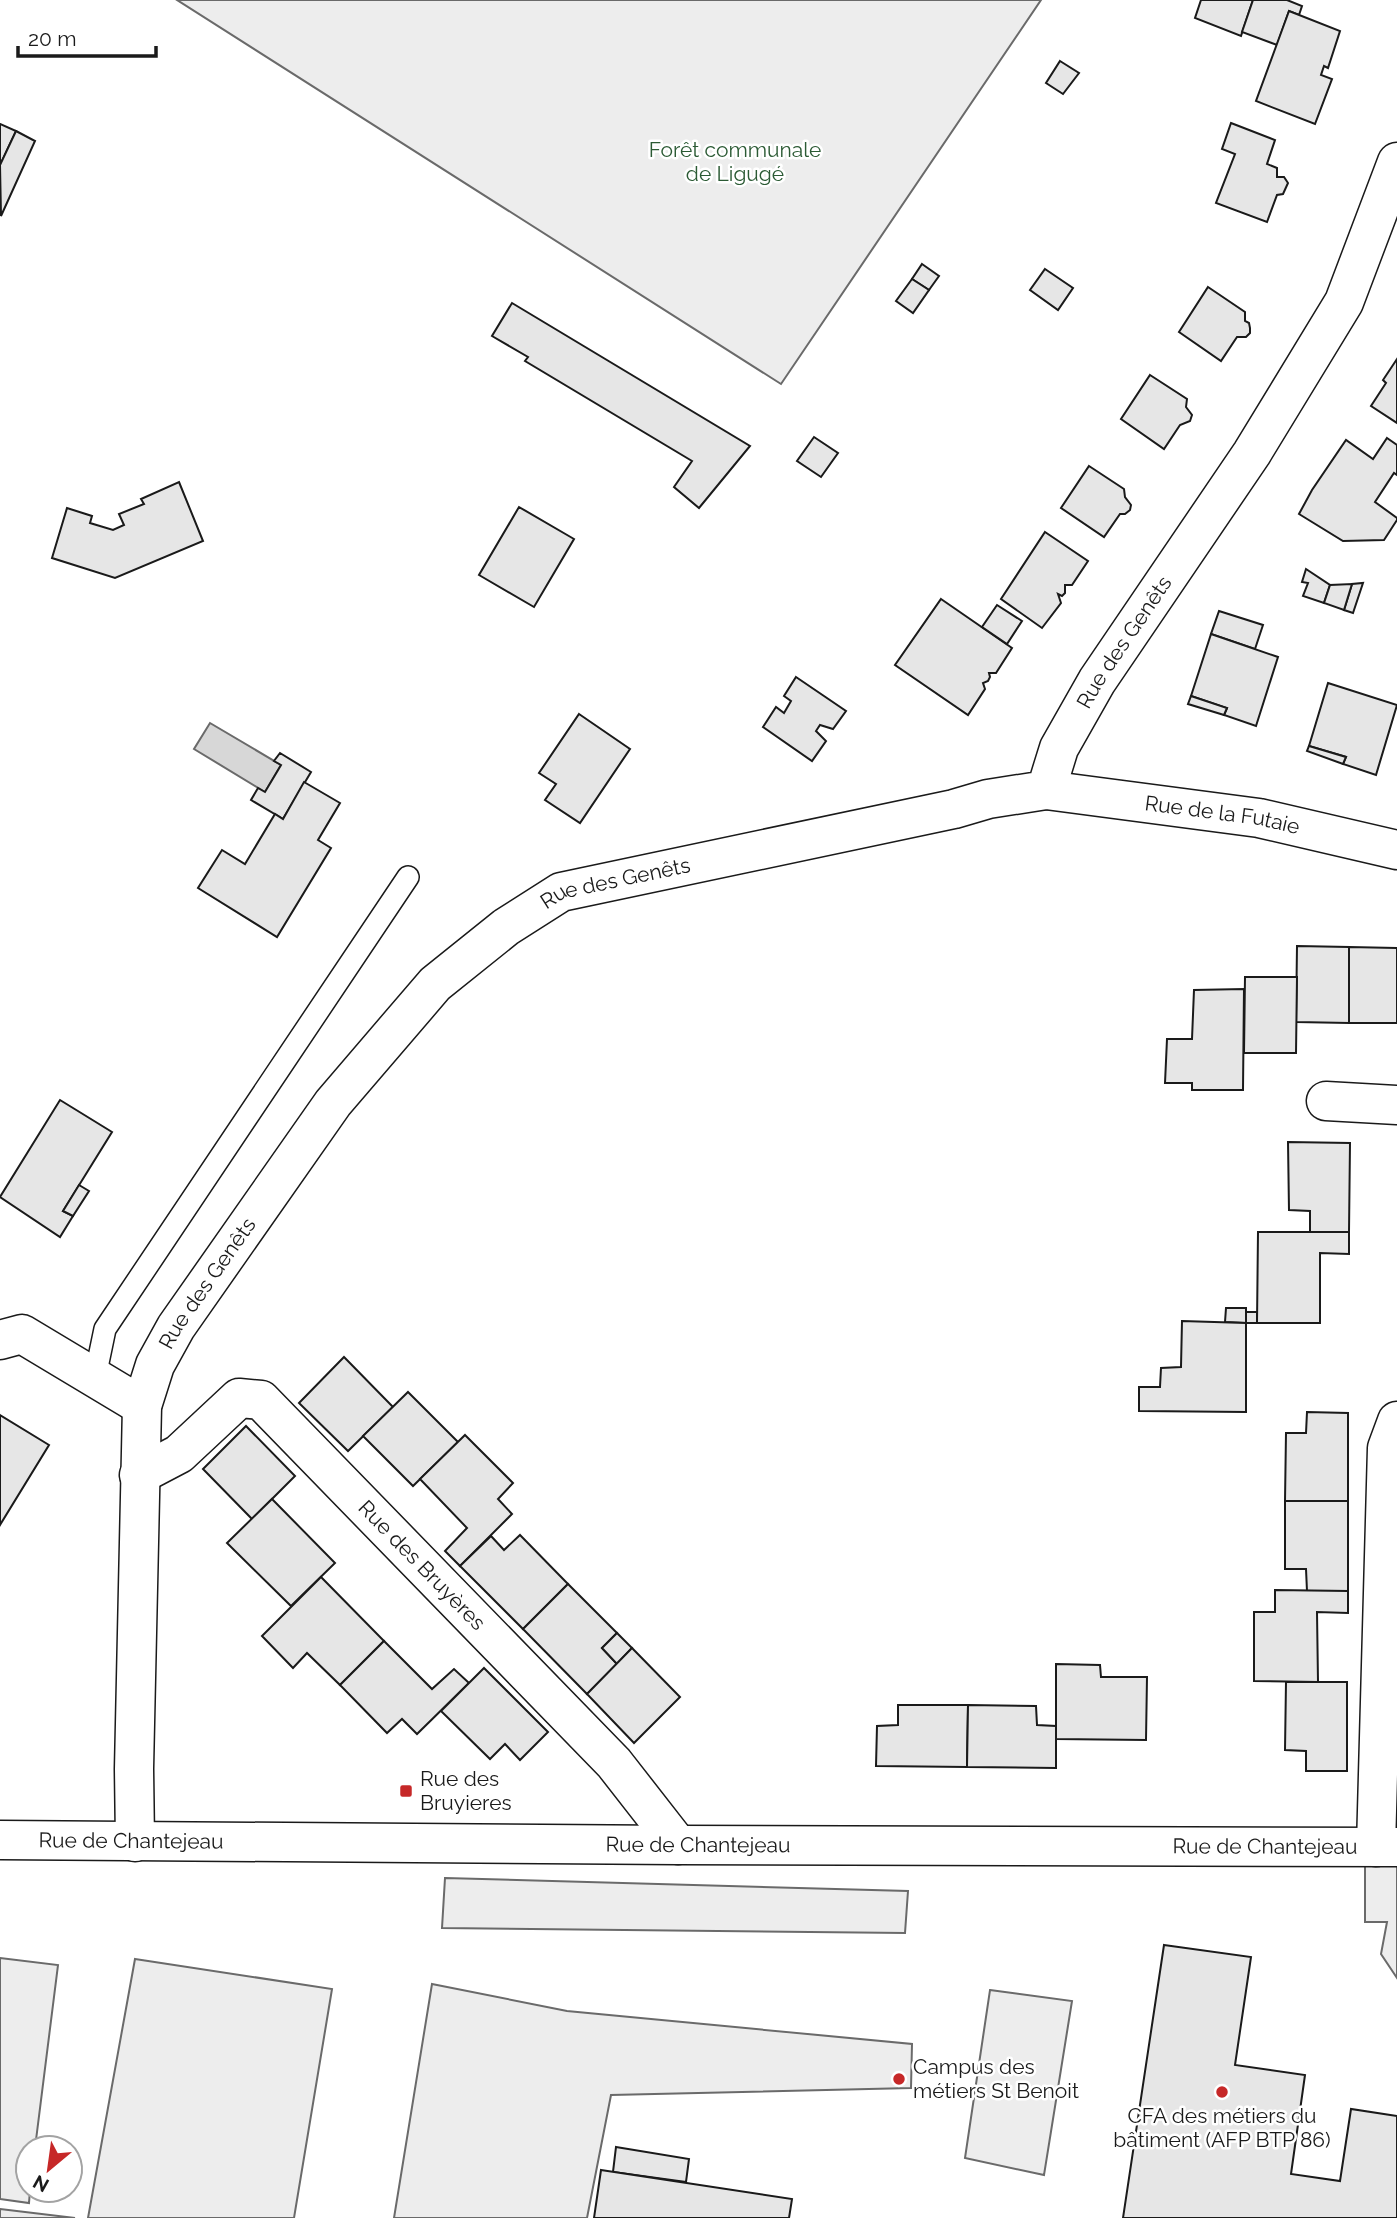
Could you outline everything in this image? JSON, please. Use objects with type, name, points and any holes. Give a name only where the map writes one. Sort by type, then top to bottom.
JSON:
[{"type":"street","name":"Rue des Genêts","points":[[135,1842],[134,1769],[142,1406],[155,1365],[176,1327],[333,1103],[435,984],[506,928],[561,892],[954,809],[988,799],[1046,790],[1059,748],[1097,681],[1252,453],[1344,302],[1397,162]]},
{"type":"street","name":"Rue de la Futaie","points":[[1046,790],[1259,818],[1397,850]]},
{"type":"street","points":[[1326,1101],[1397,1105]]},
{"type":"street","points":[[0,1340],[22,1334],[142,1406]]},
{"type":"street","name":"Rue des Bruyères","points":[[139,1475],[179,1454],[239,1398],[261,1400],[614,1763],[678,1846]]},
{"type":"street","points":[[1387,1847],[1387,1448],[1397,1421]]},
{"type":"street","name":"Rue de Chantejeau","points":[[0,1840],[678,1846],[1387,1847]]},
{"type":"lane","points":[[95,1377],[105,1329],[408,877]]},
{"type":"shaded area","name":"Forêt communale de Ligugé","points":[[177,0],[1041,0],[781,384]]},
{"type":"shaded area","points":[[210,723],[281,765],[265,792],[194,749]]},
{"type":"shaded area","points":[[1365,1861],[1397,1861],[1397,1978],[1381,1954],[1387,1922],[1365,1922]]},
{"type":"shaded area","points":[[445,1878],[908,1891],[905,1933],[442,1928]]},
{"type":"shaded area","points":[[0,1958],[58,1965],[37,2134],[14,2134],[14,2201],[0,2199]]},
{"type":"shaded area","points":[[135,1959],[332,1989],[294,2218],[88,2218]]},
{"type":"shaded area","points":[[432,1984],[567,2011],[912,2044],[911,2088],[611,2095],[587,2218],[394,2218]]},
{"type":"shaded area","points":[[990,1990],[1072,2001],[1044,2175],[965,2158]]},
{"type":"shaded area","points":[[0,2209],[75,2218],[0,2218]]},
{"type":"building","points":[[1201,0],[1253,0],[1241,36],[1195,18]]},
{"type":"building","points":[[1253,0],[1287,0],[1302,6],[1299,15],[1289,11],[1277,45],[1242,32]]},
{"type":"building","points":[[1289,11],[1340,31],[1328,68],[1324,66],[1321,75],[1332,79],[1315,124],[1256,101]]},
{"type":"building","points":[[1060,61],[1079,73],[1063,94],[1046,83]]},
{"type":"building","points":[[1231,123],[1275,140],[1267,164],[1277,168],[1277,177],[1284,177],[1288,183],[1283,194],[1277,195],[1267,222],[1216,203],[1235,154],[1222,149]]},
{"type":"building","points":[[0,124],[16,131],[0,165]]},
{"type":"building","points":[[16,131],[35,141],[1,216],[0,165]]},
{"type":"building","points":[[922,264],[939,276],[929,290],[912,279]]},
{"type":"building","points":[[1045,269],[1073,288],[1058,310],[1030,290]]},
{"type":"building","points":[[912,279],[929,290],[913,313],[896,301]]},
{"type":"building","points":[[1208,287],[1245,312],[1245,321],[1250,328],[1246,337],[1237,337],[1221,361],[1179,332]]},
{"type":"building","points":[[512,303],[750,446],[699,508],[674,487],[692,461],[525,361],[528,357],[492,336]]},
{"type":"building","points":[[1397,359],[1397,423],[1371,406]]},
{"type":"building","points":[[1150,375],[1187,399],[1186,407],[1192,415],[1190,421],[1180,425],[1164,449],[1121,419]]},
{"type":"building","points":[[814,437],[838,453],[821,477],[797,461]]},
{"type":"building","points":[[1387,438],[1397,445],[1397,475],[1394,473],[1375,502],[1397,520],[1384,540],[1343,541],[1299,514],[1346,440],[1373,459]]},
{"type":"building","points":[[1089,466],[1124,489],[1125,497],[1131,505],[1130,510],[1120,514],[1104,537],[1061,508]]},
{"type":"building","points":[[179,482],[203,541],[115,578],[52,558],[67,508],[92,516],[90,523],[113,530],[124,525],[119,514],[144,504],[141,499]]},
{"type":"building","points":[[519,507],[574,539],[534,607],[479,575]]},
{"type":"building","points":[[1045,532],[1088,561],[1072,585],[1065,585],[1065,593],[1062,596],[1058,594],[1061,603],[1042,628],[1001,599]]},
{"type":"building","points":[[1306,569],[1330,585],[1324,603],[1303,596],[1308,583],[1302,582]]},
{"type":"building","points":[[1363,583],[1353,613],[1344,610],[1352,584]]},
{"type":"building","points":[[1352,584],[1344,610],[1324,603],[1330,585]]},
{"type":"building","points":[[941,599],[1012,648],[996,673],[989,673],[988,681],[983,683],[985,689],[968,715],[895,665]]},
{"type":"building","points":[[997,605],[1022,621],[1007,644],[982,627]]},
{"type":"building","points":[[1219,611],[1263,625],[1255,649],[1211,634]]},
{"type":"building","points":[[1211,634],[1278,657],[1256,726],[1224,715],[1227,708],[1191,696]]},
{"type":"building","points":[[796,677],[846,711],[833,729],[820,725],[816,731],[826,741],[812,761],[763,727],[776,707],[784,713],[791,701],[784,696]]},
{"type":"building","points":[[1328,683],[1397,705],[1376,775],[1343,764],[1346,757],[1309,746]]},
{"type":"building","points":[[1191,696],[1227,708],[1224,715],[1188,704]]},
{"type":"building","points":[[579,714],[630,749],[580,823],[545,800],[556,784],[539,773]]},
{"type":"building","points":[[1309,746],[1346,757],[1343,764],[1307,751]]},
{"type":"building","points":[[280,753],[311,772],[283,819],[251,800],[258,788],[265,792],[281,765],[274,761]]},
{"type":"building","points":[[304,782],[340,803],[318,840],[331,848],[277,937],[198,888],[222,850],[245,864],[275,814],[283,819]]},
{"type":"building","points":[[1297,946],[1349,947],[1349,1023],[1296,1022]]},
{"type":"building","points":[[1349,947],[1397,948],[1397,1023],[1349,1023]]},
{"type":"building","points":[[1245,977],[1297,977],[1296,1053],[1244,1053]]},
{"type":"building","points":[[1244,989],[1243,1090],[1192,1090],[1192,1083],[1165,1083],[1167,1039],[1192,1039],[1194,990]]},
{"type":"building","points":[[60,1100],[112,1132],[63,1211],[73,1216],[60,1237],[0,1197]]},
{"type":"building","points":[[1288,1142],[1350,1143],[1349,1232],[1310,1232],[1310,1211],[1289,1210]]},
{"type":"building","points":[[79,1185],[89,1191],[73,1216],[63,1211]]},
{"type":"building","points":[[1258,1232],[1349,1232],[1349,1254],[1320,1253],[1320,1323],[1257,1323]]},
{"type":"building","points":[[1226,1308],[1246,1308],[1246,1323],[1225,1322]]},
{"type":"building","points":[[1246,1312],[1257,1312],[1257,1323],[1246,1323]]},
{"type":"building","points":[[1182,1321],[1246,1323],[1246,1412],[1139,1411],[1139,1387],[1160,1387],[1161,1368],[1181,1367]]},
{"type":"building","points":[[344,1357],[393,1407],[348,1451],[299,1403]]},
{"type":"building","points":[[408,1392],[458,1442],[413,1486],[363,1436]]},
{"type":"building","points":[[1307,1412],[1348,1413],[1348,1501],[1285,1501],[1286,1433],[1306,1433]]},
{"type":"building","points":[[0,1415],[49,1445],[0,1525]]},
{"type":"building","points":[[246,1426],[295,1476],[252,1519],[203,1469]]},
{"type":"building","points":[[465,1435],[513,1483],[498,1499],[512,1514],[460,1566],[445,1551],[467,1528],[420,1479]]},
{"type":"building","points":[[272,1499],[335,1563],[291,1606],[227,1543]]},
{"type":"building","points":[[1285,1501],[1348,1501],[1348,1591],[1307,1591],[1306,1569],[1285,1569]]},
{"type":"building","points":[[520,1535],[568,1584],[523,1629],[460,1566],[491,1536],[504,1550]]},
{"type":"building","points":[[321,1577],[384,1641],[340,1685],[307,1653],[293,1668],[262,1636]]},
{"type":"building","points":[[568,1584],[617,1633],[602,1648],[617,1664],[587,1694],[523,1629]]},
{"type":"building","points":[[1275,1590],[1348,1591],[1348,1613],[1317,1612],[1318,1682],[1254,1681],[1254,1612],[1275,1612]]},
{"type":"building","points":[[617,1633],[632,1648],[617,1664],[602,1648]]},
{"type":"building","points":[[384,1641],[432,1689],[454,1669],[469,1683],[417,1734],[402,1719],[387,1733],[340,1685]]},
{"type":"building","points":[[632,1648],[680,1697],[634,1743],[587,1694]]},
{"type":"building","points":[[1056,1664],[1100,1665],[1101,1677],[1147,1677],[1146,1740],[1056,1739]]},
{"type":"building","points":[[484,1668],[548,1732],[520,1760],[505,1744],[490,1759],[441,1711]]},
{"type":"building","points":[[1286,1682],[1347,1682],[1347,1771],[1306,1771],[1306,1751],[1285,1750]]},
{"type":"building","points":[[898,1705],[968,1705],[967,1767],[876,1766],[877,1726],[898,1725]]},
{"type":"building","points":[[968,1705],[1036,1706],[1037,1725],[1056,1726],[1056,1768],[967,1767]]},
{"type":"building","name":"CFA des métiers du bâtiment (AFP BTP 86)","points":[[1164,1945],[1251,1957],[1235,2065],[1305,2075],[1291,2174],[1340,2181],[1351,2109],[1397,2116],[1397,2218],[1123,2218]]},
{"type":"building","points":[[616,2147],[689,2159],[686,2182],[613,2172]]},
{"type":"building","points":[[601,2170],[792,2199],[789,2218],[594,2218]]},
{"type":"place","name":"Rue des Bruyieres","points":[[406,1791]]},
{"type":"place","name":"Campus des métiers St Benoit","points":[[899,2079]]},
{"type":"place","name":"CFA des métiers du bâtiment (AFP BTP 86)","points":[[1222,2092]]}]
